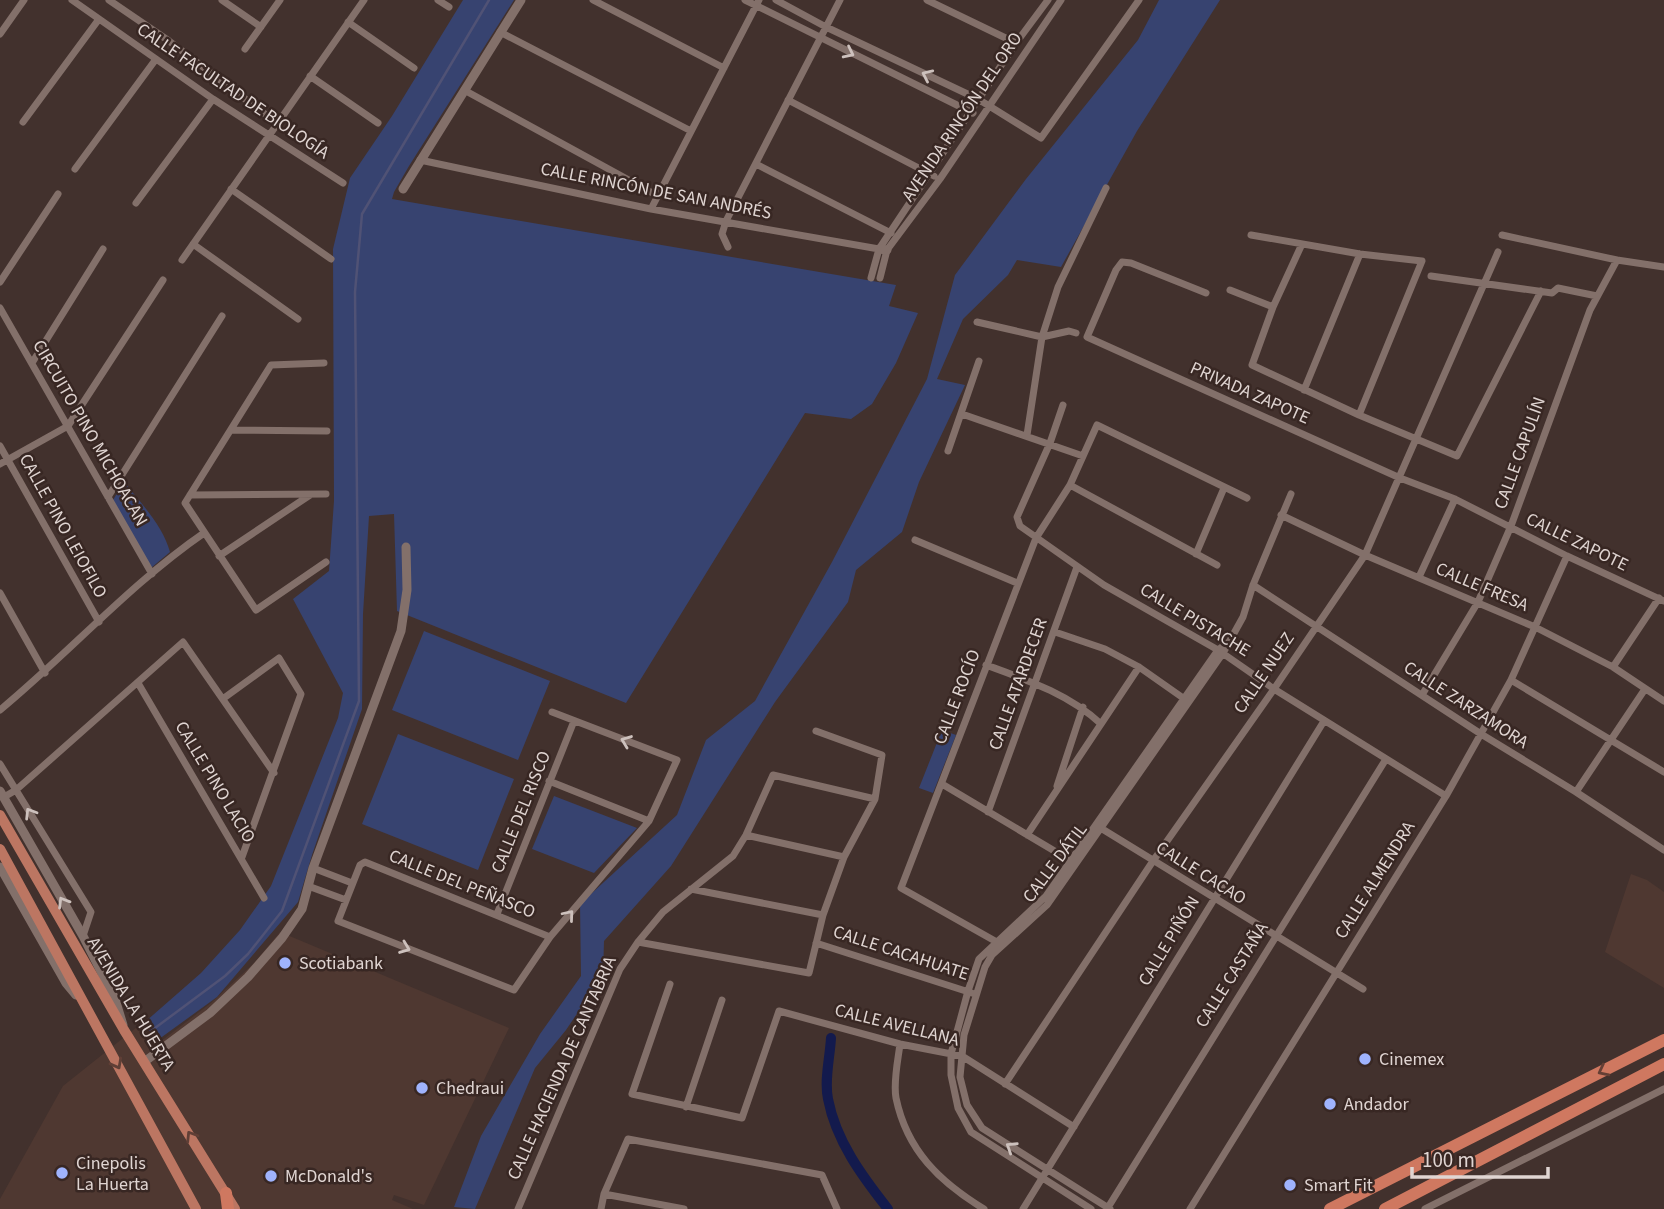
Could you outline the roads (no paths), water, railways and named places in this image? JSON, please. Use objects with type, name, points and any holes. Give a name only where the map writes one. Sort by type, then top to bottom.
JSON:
[{"type":"highway","points":[[1330,1209],[1664,1040]]},
{"type":"highway","points":[[1385,1209],[1664,1065]]},
{"type":"highway","points":[[226,1193],[228,1209]]},
{"type":"main road","name":"AVENIDA LA HUERTA","points":[[0,815],[124,1030],[235,1209]]},
{"type":"main road","points":[[0,849],[196,1209]]},
{"type":"street","points":[[0,34],[24,0]]},
{"type":"street","name":"CALLE FACULTAD DE BIOLOGÍA","points":[[72,0],[212,99],[343,183]]},
{"type":"street","name":"CALLE FACULTAD DE BIOLOGÍA","points":[[109,0],[169,41],[278,124]]},
{"type":"street","points":[[222,0],[261,27]]},
{"type":"street","points":[[245,49],[280,0]]},
{"type":"street","points":[[182,260],[364,0]]},
{"type":"street","points":[[438,0],[449,7]]},
{"type":"street","points":[[403,189],[521,0]]},
{"type":"street","points":[[593,0],[724,68]]},
{"type":"street","points":[[745,0],[757,3],[820,39],[981,117]]},
{"type":"street","points":[[776,0],[826,27],[978,99],[1041,138],[1139,0]]},
{"type":"street","points":[[728,247],[722,234],[726,221],[840,0]]},
{"type":"street","points":[[927,0],[1016,43]]},
{"type":"street","name":"AVENIDA RINCÓN DEL ORO","points":[[883,249],[978,99],[1048,0]]},
{"type":"street","name":"AVENIDA RINCÓN DEL ORO","points":[[883,249],[940,179],[1061,0]]},
{"type":"street","points":[[652,209],[757,3]]},
{"type":"street","points":[[23,122],[99,19]]},
{"type":"street","points":[[348,22],[414,68]]},
{"type":"street","points":[[500,32],[691,131]]},
{"type":"street","points":[[75,169],[156,59]]},
{"type":"street","points":[[310,76],[378,123]]},
{"type":"street","points":[[464,90],[658,196]]},
{"type":"street","points":[[136,203],[212,99]]},
{"type":"street","points":[[788,100],[940,179]]},
{"type":"street","name":"CALLE RINCÓN DE SAN ANDRÉS","points":[[420,160],[652,209],[883,249]]},
{"type":"street","points":[[756,164],[891,233]]},
{"type":"street","points":[[1027,435],[1042,337],[1058,286],[1106,188]]},
{"type":"street","points":[[231,189],[331,259]]},
{"type":"street","points":[[0,282],[58,194]]},
{"type":"street","points":[[1251,234],[1360,254],[1422,261],[1359,415]]},
{"type":"street","points":[[1502,235],[1617,260],[1664,267]]},
{"type":"street","points":[[193,244],[298,318]]},
{"type":"street","points":[[1302,244],[1273,307],[1252,365],[1359,415],[1457,456],[1541,291]]},
{"type":"street","points":[[32,363],[103,249]]},
{"type":"street","points":[[871,278],[883,249]]},
{"type":"street","points":[[880,278],[883,249]]},
{"type":"street","name":"CALLE NUEZ","points":[[1005,1084],[1153,861],[1365,555],[1498,251]]},
{"type":"street","points":[[1304,390],[1360,254]]},
{"type":"street","name":"CALLE CAPULÍN","points":[[1422,695],[1478,602],[1510,526],[1590,310],[1617,260]]},
{"type":"street","name":"PRIVADA ZAPOTE","points":[[1206,293],[1131,262],[1122,262],[1087,337],[1400,478]]},
{"type":"street","points":[[1431,276],[1552,293],[1558,288],[1597,296]]},
{"type":"street","points":[[4,462],[68,426],[163,281]]},
{"type":"street","points":[[1230,290],[1273,307]]},
{"type":"street","name":"CIRCUITO PINO MICHOACAN","points":[[0,309],[152,574]]},
{"type":"street","points":[[108,497],[222,316]]},
{"type":"street","points":[[977,322],[1042,337],[1069,331],[1076,333]]},
{"type":"street","points":[[948,451],[979,361]]},
{"type":"street","points":[[324,363],[271,365],[185,503],[256,610],[326,562]]},
{"type":"street","points":[[1036,538],[1020,526],[1017,517],[1050,443],[1063,405]]},
{"type":"street","points":[[962,414],[1083,456]]},
{"type":"street","name":"CALLE ROCÍO","points":[[995,941],[901,888],[1036,538],[1070,485],[1097,425],[1224,488]]},
{"type":"street","points":[[232,430],[327,431]]},
{"type":"street","name":"CALLE PINO LEIOFILO","points":[[0,446],[4,462],[99,622]]},
{"type":"street","name":"CALLE ZAPOTE","points":[[1400,478],[1455,499],[1567,556],[1661,599]]},
{"type":"street","points":[[1070,485],[1217,565]]},
{"type":"street","points":[[1196,554],[1224,488],[1247,498]]},
{"type":"street","points":[[190,495],[326,494]]},
{"type":"street","name":"CALLE DÁTIL","points":[[1091,1209],[971,1132],[958,1108],[951,1075],[951,1055],[968,991],[979,959],[995,941],[1046,896],[1073,862],[1228,643],[1243,617],[1252,585],[1291,494]]},
{"type":"street","points":[[219,556],[310,495]]},
{"type":"street","points":[[1419,578],[1455,499]]},
{"type":"street","name":"CALLE FRESA","points":[[1281,515],[1365,555],[1535,627],[1613,667],[1664,701]]},
{"type":"street","points":[[0,710],[45,673],[177,551],[204,533]]},
{"type":"street","name":"CALLE PISTACHE","points":[[1036,538],[1104,585],[1221,652],[1274,689],[1446,796]]},
{"type":"street","points":[[915,540],[1017,583]]},
{"type":"street","points":[[144,1062],[210,1013],[248,977],[282,938],[302,909],[313,868],[400,634],[407,590],[406,547]]},
{"type":"street","name":"CALLE ALMENDRA","points":[[1190,1209],[1446,796],[1511,680],[1567,556]]},
{"type":"street","name":"CALLE ATARDECER","points":[[988,812],[1077,567]]},
{"type":"street","name":"CALLE ZARZAMORA","points":[[1252,585],[1664,850]]},
{"type":"street","points":[[0,593],[45,673]]},
{"type":"street","points":[[1613,667],[1661,599]]},
{"type":"street","points":[[1055,632],[1105,649],[1139,667],[1187,701]]},
{"type":"street","points":[[124,1030],[115,999],[83,936],[2,794],[16,790],[183,642],[274,773]]},
{"type":"street","points":[[224,698],[279,658],[301,694],[242,857]]},
{"type":"street","points":[[986,664],[1035,683],[1083,707],[1101,724]]},
{"type":"street","points":[[1027,835],[1139,667]]},
{"type":"street","points":[[1511,680],[1664,772]]},
{"type":"street","name":"CALLE PINO LACIO","points":[[138,683],[264,898]]},
{"type":"street","points":[[1576,792],[1645,688]]},
{"type":"street","points":[[1054,796],[1083,707]]},
{"type":"street","points":[[313,868],[352,883],[339,918],[341,924],[514,990],[550,937],[649,821],[677,761],[552,712]]},
{"type":"street","name":"CALLE DEL RISCO","points":[[497,914],[574,721]]},
{"type":"street","name":"CALLE PIÑÓN","points":[[1023,1209],[1324,721]]},
{"type":"street","points":[[638,942],[809,973],[823,915],[844,857],[875,799],[881,755],[816,731]]},
{"type":"street","name":"CALLE CASTAÑA","points":[[1108,1208],[1386,759]]},
{"type":"street","points":[[0,764],[91,912],[83,936]]},
{"type":"street","name":"CALLE HACIENDA DE CANTABRIA","points":[[518,1209],[620,969],[663,912],[733,856],[746,835],[773,775],[875,799]]},
{"type":"street","points":[[549,781],[649,821]]},
{"type":"street","points":[[942,784],[1073,862]]},
{"type":"street","name":"CALLE CACAO","points":[[1098,827],[1363,989]]},
{"type":"street","points":[[746,835],[844,857]]},
{"type":"street","name":"CALLE DEL PEÑASCO","points":[[352,883],[362,862],[550,937]]},
{"type":"street","name":"CALLE DÁTIL","points":[[1073,862],[1047,905],[992,955],[985,967],[964,1035],[960,1077],[967,1105],[982,1128],[1108,1208]]},
{"type":"street","points":[[0,867],[66,984],[85,1004]]},
{"type":"street","points":[[308,886],[346,900]]},
{"type":"street","points":[[691,889],[823,915]]},
{"type":"street","name":"CALLE CACAHUATE","points":[[816,943],[976,994]]},
{"type":"street","points":[[670,984],[632,1094],[686,1107],[722,1000]]},
{"type":"street","name":"CALLE AVELLANA","points":[[686,1107],[742,1118],[779,1011],[900,1044],[962,1056],[1074,1127]]},
{"type":"street","points":[[900,1044],[896,1096],[908,1132],[923,1160],[942,1180],[984,1209]]},
{"type":"street","points":[[1425,1209],[1664,1089]]},
{"type":"street","points":[[1583,1107],[1592,1124]]},
{"type":"street","points":[[601,1209],[604,1194],[628,1139],[822,1175],[837,1209]]},
{"type":"street","points":[[604,1194],[684,1209]]},
{"type":"waterway","points":[[151,1031],[225,976],[248,954],[282,911],[359,701],[355,292],[362,214],[489,0]]},
{"type":"waterway","points":[[831,1038],[827,1084],[832,1114],[851,1157],[888,1209]]},
{"type":"place","name":"Scotiabank","points":[[285,963]]},
{"type":"place","name":"Cinemex","points":[[1365,1059]]},
{"type":"place","name":"Chedraui","points":[[422,1088]]},
{"type":"place","name":"Andador","points":[[1330,1104]]},
{"type":"place","name":"Cinepolis La Huerta","points":[[62,1173]]},
{"type":"place","name":"McDonald's","points":[[271,1176]]},
{"type":"place","name":"Smart Fit","points":[[1290,1185]]}]
